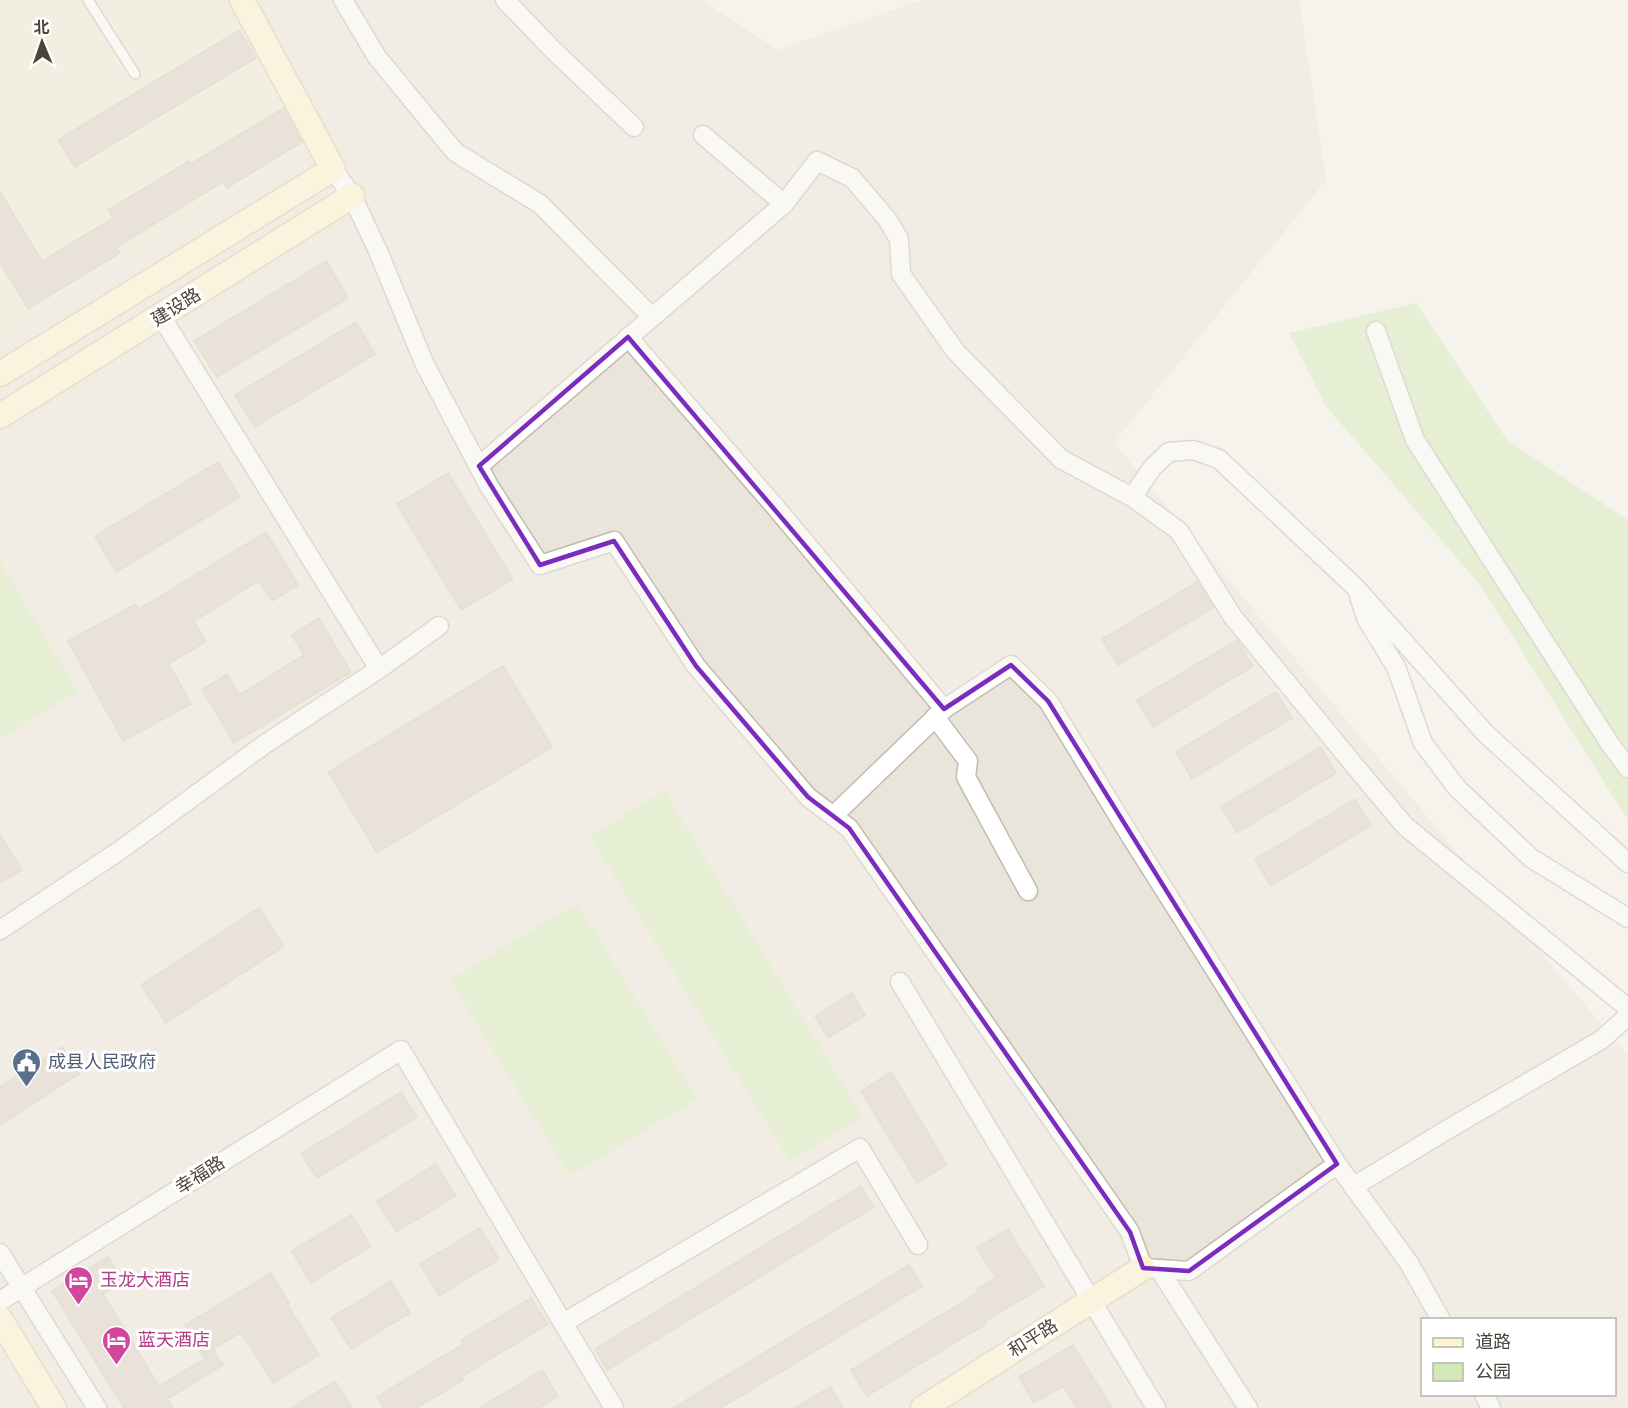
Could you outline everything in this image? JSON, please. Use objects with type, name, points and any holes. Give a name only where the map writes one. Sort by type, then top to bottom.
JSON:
[{"type":"street","points":[[242,0],[333,170],[352,196],[378,251],[425,365],[478,466],[540,565],[614,541],[696,666],[808,797],[849,828],[1130,1232],[1151,1269],[1248,1408]]},
{"type":"street","points":[[343,0],[377,57],[455,152],[540,204],[652,317]]},
{"type":"street","points":[[505,0],[553,50],[634,127]]},
{"type":"street","points":[[703,135],[784,204]]},
{"type":"street","points":[[478,466],[784,204],[817,161],[852,178],[886,219],[899,239],[901,274],[956,352],[1060,459],[1132,497],[1179,531],[1233,617],[1405,826],[1628,1008]]},
{"type":"street","name":"建设路","points":[[0,374],[333,170]]},
{"type":"street","name":"建设路","points":[[0,416],[352,196]]},
{"type":"street","points":[[161,316],[379,669]]},
{"type":"street","points":[[1376,331],[1415,440],[1610,744],[1628,768]]},
{"type":"street","points":[[628,338],[778,510],[940,713],[968,760],[966,777],[1028,891]]},
{"type":"street","points":[[1132,497],[1153,467],[1168,452],[1193,450],[1219,459],[1355,587],[1486,734],[1628,863]]},
{"type":"street","points":[[1355,587],[1366,618],[1396,667],[1423,743],[1457,788],[1531,858],[1628,918]]},
{"type":"street","points":[[0,930],[119,850],[266,744],[439,626]]},
{"type":"street","points":[[833,816],[940,713],[1011,665],[1048,701],[1337,1164],[1409,1263],[1440,1318]]},
{"type":"street","points":[[900,982],[1156,1408]]},
{"type":"street","points":[[1353,1187],[1600,1040],[1628,1016]]},
{"type":"street","name":"幸福路","points":[[0,1301],[401,1050],[563,1323]]},
{"type":"street","points":[[614,1408],[563,1323],[860,1148],[918,1245]]},
{"type":"street","points":[[1151,1269],[1189,1271],[1337,1164]]},
{"type":"street","points":[[0,1253],[97,1408]]},
{"type":"street","name":"和平路","points":[[923,1408],[1091,1302],[1151,1269]]},
{"type":"street","points":[[0,1319],[54,1408]]},
{"type":"lane","points":[[88,0],[135,74]]},
{"type":"highlighted area","points":[[628,337],[944,709],[1011,665],[1048,701],[1337,1164],[1189,1271],[1143,1268],[1130,1232],[849,828],[808,797],[696,666],[614,541],[540,565],[479,466]]},
{"type":"shaded area","points":[[0,0],[701,0],[778,50],[921,0],[1299,0],[1326,180],[1114,443],[1628,1056],[1628,1408],[0,1408]]},
{"type":"shaded area","points":[[0,0],[230,0],[314,143],[0,337]]},
{"type":"green space","points":[[1416,303],[1507,440],[1628,520],[1628,820],[1481,586],[1325,405],[1289,333]]},
{"type":"green space","points":[[0,562],[77,691],[0,739]]},
{"type":"green space","points":[[664,791],[863,1117],[790,1161],[590,836]]},
{"type":"green space","points":[[577,903],[697,1099],[570,1176],[450,980]]},
{"type":"building","points":[[239,30],[256,58],[75,167],[58,140]]},
{"type":"building","points":[[284,108],[302,142],[227,188],[223,182],[116,247],[120,253],[28,309],[0,263],[0,192],[42,261],[113,218],[108,210],[189,161],[191,164]]},
{"type":"building","points":[[326,261],[348,298],[217,377],[194,341]]},
{"type":"building","points":[[356,322],[375,354],[255,427],[235,395]]},
{"type":"building","points":[[218,462],[240,497],[116,572],[95,536]]},
{"type":"building","points":[[448,473],[513,579],[461,610],[397,504]]},
{"type":"building","points":[[266,532],[298,585],[272,601],[259,581],[194,621],[206,641],[169,664],[191,704],[123,741],[68,641],[136,604],[139,609]]},
{"type":"building","points":[[1197,582],[1214,607],[1118,665],[1102,639]]},
{"type":"building","points":[[319,618],[351,672],[234,743],[202,690],[227,674],[239,695],[304,655],[292,635]]},
{"type":"building","points":[[1237,640],[1253,666],[1153,727],[1137,700]]},
{"type":"building","points":[[503,666],[552,747],[377,853],[328,772]]},
{"type":"building","points":[[1276,692],[1292,718],[1192,779],[1176,752]]},
{"type":"building","points":[[1321,747],[1336,773],[1237,833],[1221,807]]},
{"type":"building","points":[[1355,799],[1371,825],[1271,886],[1255,859]]},
{"type":"building","points":[[0,835],[22,870],[0,883]]},
{"type":"building","points":[[259,908],[284,946],[166,1023],[141,985]]},
{"type":"building","points":[[852,993],[865,1015],[828,1038],[815,1016]]},
{"type":"building","points":[[62,1047],[79,1074],[0,1125],[0,1087]]},
{"type":"building","points":[[891,1072],[947,1165],[917,1183],[861,1091]]},
{"type":"building","points":[[401,1092],[417,1117],[317,1178],[301,1154]]},
{"type":"building","points":[[436,1164],[456,1196],[396,1232],[377,1201]]},
{"type":"building","points":[[861,1186],[874,1207],[607,1370],[595,1349]]},
{"type":"building","points":[[351,1215],[371,1246],[311,1283],[292,1251]]},
{"type":"building","points":[[480,1228],[499,1259],[439,1296],[420,1264]]},
{"type":"building","points":[[1008,1229],[1044,1286],[867,1396],[851,1370],[979,1292],[977,1289],[996,1278],[977,1248]]},
{"type":"building","points":[[108,1257],[123,1281],[103,1294],[159,1386],[205,1359],[185,1325],[271,1273],[289,1303],[287,1304],[319,1355],[273,1383],[241,1332],[213,1349],[223,1365],[167,1399],[173,1408],[124,1408],[52,1291]]},
{"type":"building","points":[[909,1265],[922,1286],[746,1393],[721,1408],[673,1408]]},
{"type":"building","points":[[391,1281],[410,1313],[351,1349],[331,1318]]},
{"type":"building","points":[[531,1298],[548,1324],[461,1377],[463,1380],[417,1408],[384,1408],[377,1397],[463,1344],[461,1340]]},
{"type":"building","points":[[1073,1345],[1112,1408],[1077,1408],[1063,1386],[1034,1403],[1019,1377]]},
{"type":"building","points":[[542,1370],[558,1396],[539,1408],[480,1408]]},
{"type":"building","points":[[335,1381],[352,1408],[292,1408]]},
{"type":"building","points":[[830,1387],[843,1408],[795,1408]]},
{"type":"place","name":"成县人民政府","points":[[27,1088]]},
{"type":"place","name":"玉龙大酒店","points":[[79,1306]]},
{"type":"place","name":"蓝天酒店","points":[[117,1366]]}]
